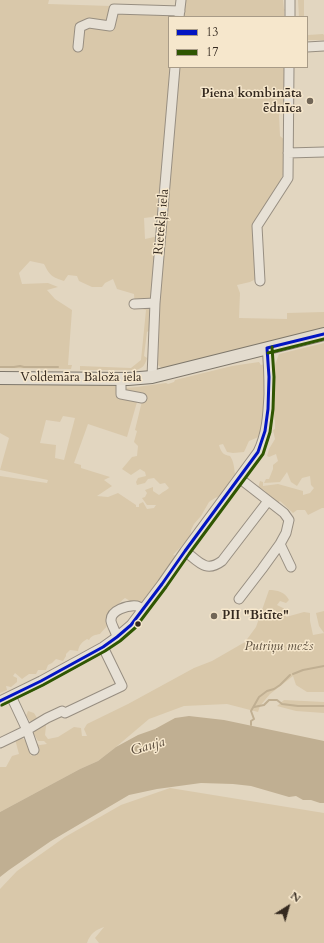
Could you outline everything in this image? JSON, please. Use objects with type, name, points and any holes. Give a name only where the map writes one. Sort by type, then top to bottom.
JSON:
[{"type":"main road","name":"Voldemāra Baloža iela","points":[[0,378],[128,380],[152,377],[324,334]]},
{"type":"street","points":[[78,47],[80,27],[89,23],[110,26],[114,9],[180,14],[181,0]]},
{"type":"street","points":[[290,0],[290,16]]},
{"type":"street","points":[[308,47],[324,46]]},
{"type":"street","name":"Rietekļa iela","points":[[152,377],[155,303],[175,68]]},
{"type":"street","points":[[260,280],[256,226],[288,178],[289,68]]},
{"type":"street","points":[[288,153],[324,152]]},
{"type":"street","points":[[134,304],[155,303]]},
{"type":"street","points":[[0,701],[104,647],[131,625],[258,452],[263,443],[267,424],[270,369],[267,348]]},
{"type":"street","points":[[121,379],[121,394],[142,398]]},
{"type":"street","points":[[239,478],[284,513],[289,520],[286,533],[280,544],[239,599]]},
{"type":"street","points":[[185,551],[206,566],[216,566],[222,561],[268,501]]},
{"type":"street","points":[[280,544],[291,567]]},
{"type":"street","points":[[117,637],[111,621],[115,612],[122,608],[137,606],[143,609]]},
{"type":"street","points":[[0,743],[27,730],[47,718],[62,711],[65,713],[122,686],[104,647]]},
{"type":"street","points":[[11,696],[27,730],[34,750]]},
{"type":"green space","points":[[0,0],[49,0],[48,4],[175,8],[175,16],[168,16],[168,68],[173,68],[160,216],[144,218],[145,239],[159,236],[151,329],[147,332],[144,356],[147,358],[145,363],[136,370],[80,370],[80,366],[131,368],[141,360],[146,310],[135,307],[134,294],[117,289],[113,279],[105,283],[102,287],[92,287],[79,281],[77,276],[68,275],[64,281],[52,276],[44,264],[30,261],[19,273],[22,284],[48,283],[58,287],[47,290],[55,299],[72,310],[68,365],[72,365],[71,369],[0,368]]},
{"type":"green space","points":[[184,0],[283,0],[285,10],[284,16],[182,16]]},
{"type":"green space","points":[[298,0],[304,0],[304,16],[299,16]]},
{"type":"green space","points":[[323,34],[324,40],[308,40],[308,35]]},
{"type":"green space","points":[[178,68],[284,68],[284,100],[279,115],[280,136],[287,142],[287,166],[281,179],[283,184],[255,226],[258,278],[250,282],[237,285],[240,293],[239,318],[287,319],[287,313],[324,312],[324,329],[164,370],[158,365],[156,360],[159,304]]},
{"type":"green space","points":[[324,343],[324,508],[308,515],[305,510],[297,510],[293,513],[280,501],[276,504],[264,490],[258,488],[260,481],[263,482],[263,486],[278,484],[303,491],[303,495],[310,493],[314,488],[311,485],[310,476],[302,478],[297,486],[291,482],[287,472],[280,482],[264,483],[266,479],[269,479],[273,465],[278,461],[276,454],[269,457],[267,456],[275,439],[273,430],[275,429],[275,422],[273,410],[273,370],[279,354]]},
{"type":"green space","points":[[259,362],[261,365],[265,364],[266,382],[261,436],[249,441],[244,452],[227,452],[223,444],[219,445],[223,453],[230,456],[234,465],[235,474],[230,480],[229,488],[220,496],[209,502],[201,516],[194,524],[190,537],[173,555],[179,556],[152,593],[147,595],[142,606],[125,598],[117,606],[109,623],[100,634],[84,641],[80,645],[78,651],[70,650],[66,654],[63,661],[56,659],[48,665],[46,670],[38,670],[36,674],[29,674],[22,679],[15,673],[13,676],[17,678],[17,682],[11,687],[6,686],[7,690],[0,693],[0,476],[47,483],[48,480],[0,470],[9,438],[0,433],[0,382],[117,384],[119,387],[117,398],[137,402],[127,437],[88,424],[74,463],[81,465],[81,468],[110,477],[104,480],[112,486],[97,496],[108,497],[118,493],[136,505],[136,507],[139,507],[139,504],[143,502],[147,509],[154,508],[156,505],[147,505],[142,498],[145,497],[147,493],[145,490],[153,487],[153,491],[159,495],[169,488],[165,483],[160,484],[154,478],[148,479],[145,483],[137,485],[136,482],[138,478],[146,476],[145,472],[140,469],[131,475],[122,469],[132,457],[137,456],[138,446],[134,442],[137,431],[135,430],[143,397],[127,392],[125,388],[168,384],[174,382],[175,380],[232,366]],"holes":[[[63,416],[75,418],[64,460],[55,458],[56,445],[40,443],[46,420],[60,422]]]},
{"type":"green space","name":"Putriņu mežs","points":[[269,590],[280,592],[289,600],[286,603],[280,601],[277,605],[285,609],[286,617],[304,612],[310,613],[313,635],[324,633],[324,692],[307,692],[296,685],[293,676],[270,694],[260,706],[258,712],[227,704],[184,706],[149,719],[98,761],[80,769],[0,812],[0,767],[6,767],[12,756],[19,754],[15,739],[18,736],[25,740],[33,749],[30,755],[34,756],[36,754],[34,744],[47,744],[44,741],[38,741],[31,729],[33,723],[26,716],[28,711],[34,713],[37,718],[44,719],[46,726],[45,735],[48,739],[58,737],[74,727],[81,728],[82,736],[87,736],[84,729],[87,724],[128,704],[194,668],[212,661],[245,642],[256,627]]},
{"type":"green space","points":[[324,611],[324,633],[319,626],[316,613]]},
{"type":"green space","points":[[284,700],[324,702],[324,713],[296,711],[277,706]]},
{"type":"green space","points":[[170,788],[324,813],[324,943],[99,943],[95,938],[104,927],[93,933],[87,943],[0,943],[0,889],[17,871],[65,837],[121,805]]},
{"type":"water","name":"Gauja","points":[[189,716],[224,720],[324,741],[324,803],[303,800],[296,796],[289,797],[251,786],[233,784],[201,783],[157,789],[129,795],[51,841],[0,877],[0,812],[80,769],[98,761],[116,747],[138,735],[155,729],[175,718]]},
{"type":"waterway","points":[[0,367],[58,367]]},
{"type":"waterway","points":[[293,674],[303,670],[324,666]]},
{"type":"waterway","points":[[251,725],[251,721],[254,719],[251,711],[259,697],[267,691],[280,685],[290,675]]},
{"type":"waterway","points":[[254,707],[264,705],[269,700],[277,700],[282,704],[298,706],[324,706]]},
{"type":"transit line","name":"13","points":[[267,348],[324,334]]},
{"type":"transit line","name":"17","points":[[268,353],[324,339]]},
{"type":"transit line","name":"17","points":[[2,705],[43,685],[105,651],[120,641],[135,628],[166,587],[263,454],[270,432],[273,409],[274,377],[272,347]]},
{"type":"transit line","name":"13","points":[[0,701],[41,681],[103,647],[131,625],[258,452],[265,431],[268,409],[269,377],[267,348]]},
{"type":"place","name":"Piena kombināta ēdnīca","points":[[310,101]]},
{"type":"place","name":"PII \"Bitīte\"","points":[[214,616]]}]
